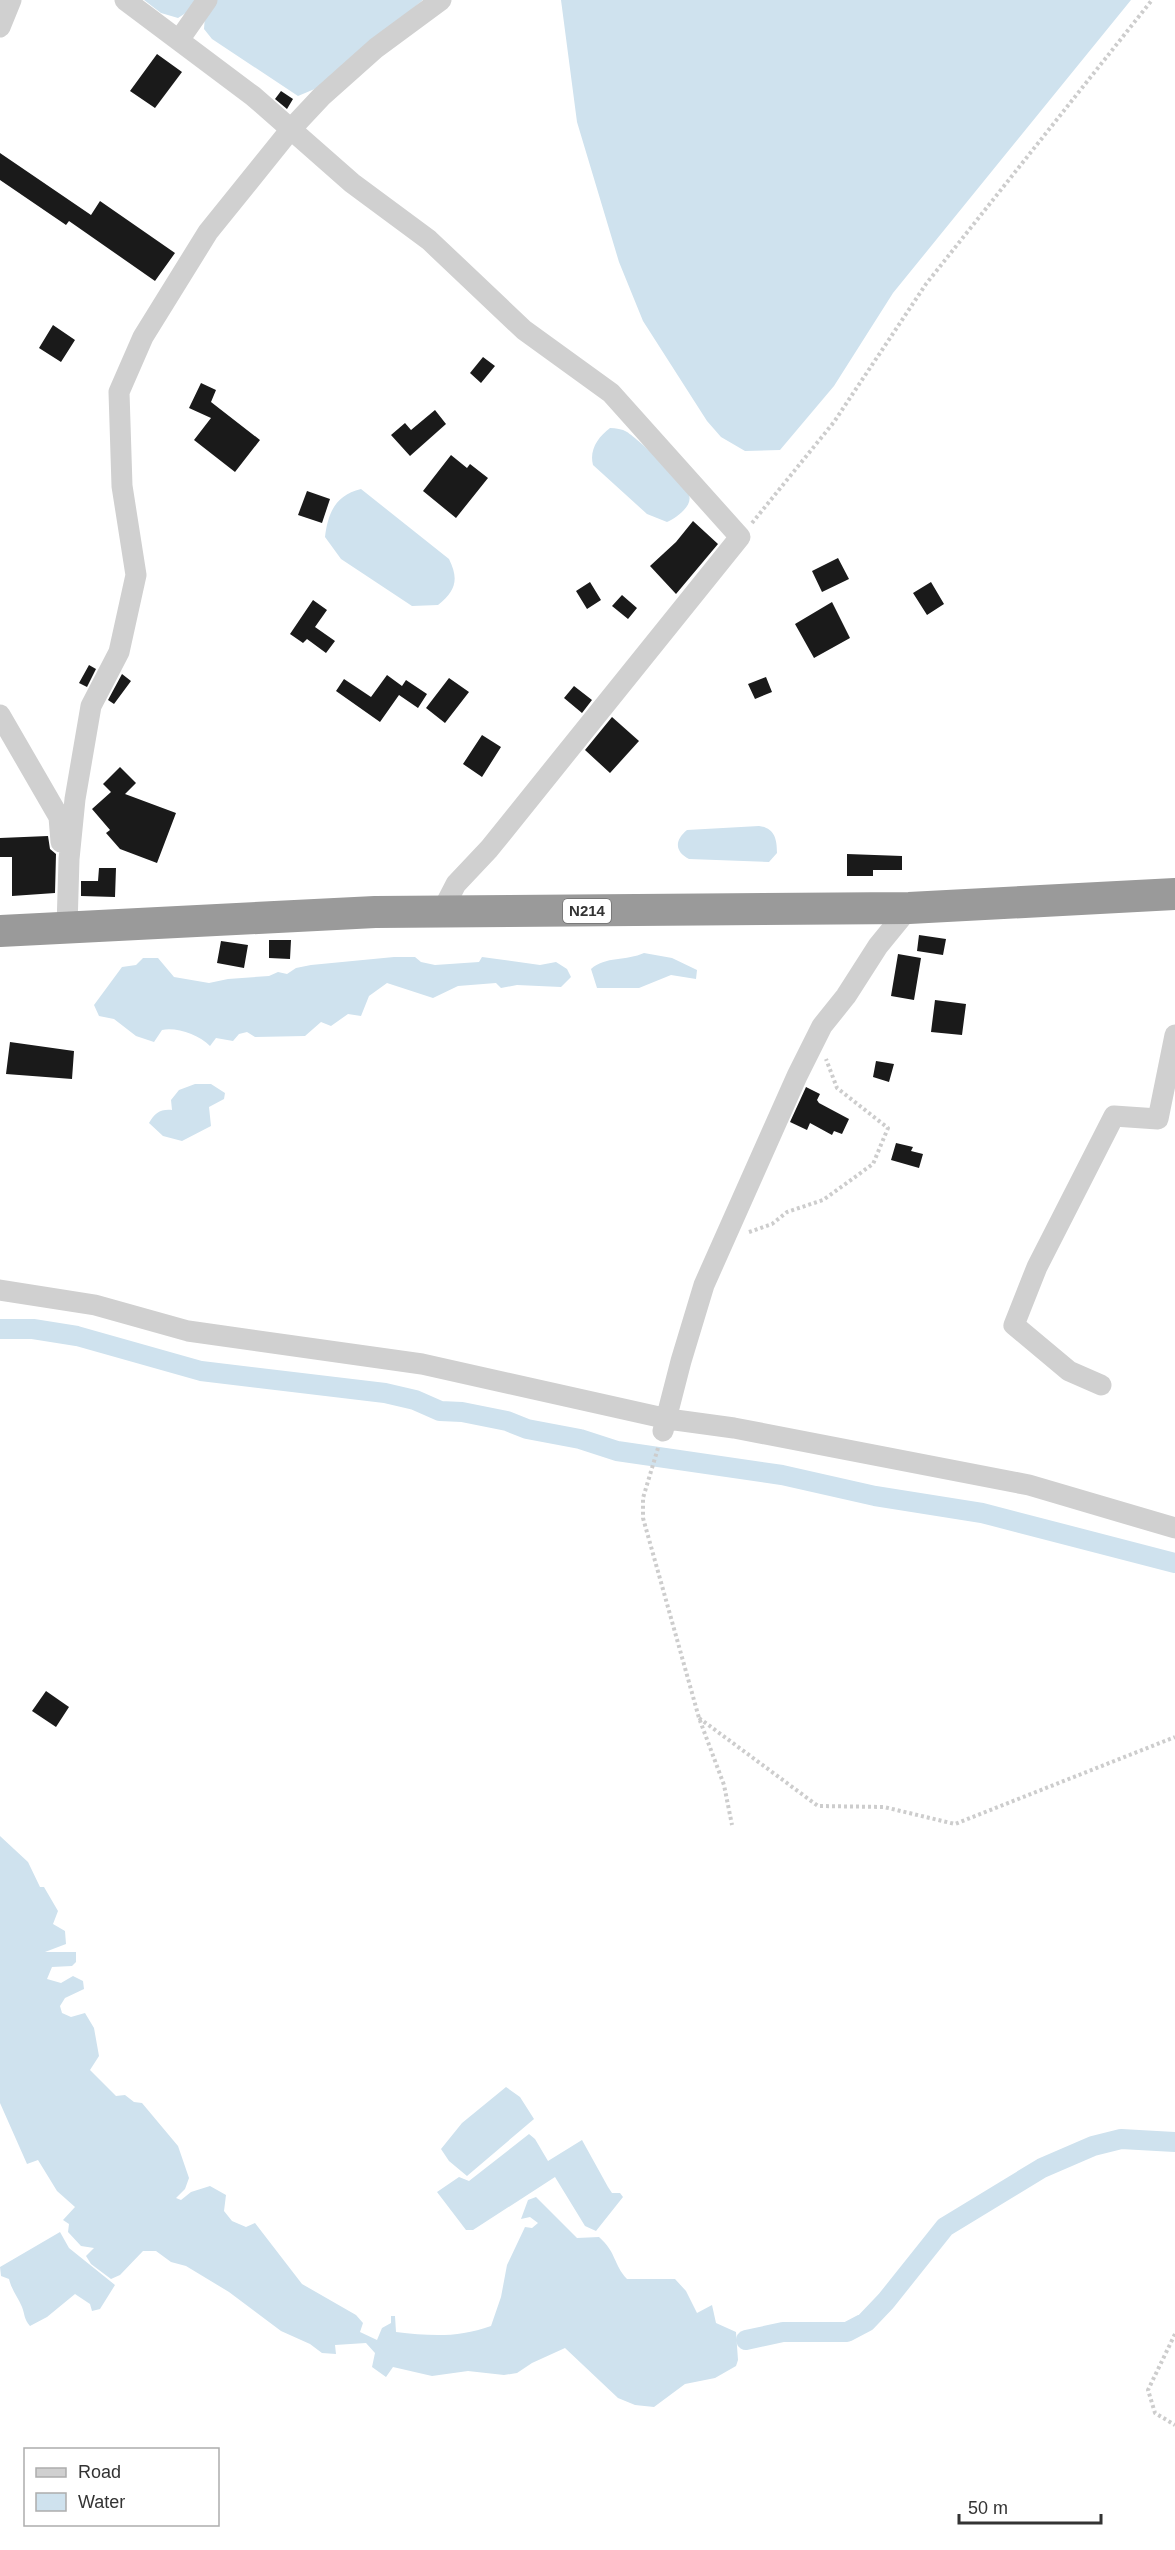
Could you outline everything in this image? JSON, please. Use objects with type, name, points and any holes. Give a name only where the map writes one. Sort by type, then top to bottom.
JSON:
[{"type":"highway","name":"N214","points":[[0,931],[375,912],[909,908],[1175,894]]},
{"type":"street","points":[[0,27],[10,0]]},
{"type":"street","points":[[125,0],[291,129],[352,183],[429,240],[524,330],[611,393],[740,537],[489,849],[456,884],[441,913]]},
{"type":"street","points":[[179,40],[207,0]]},
{"type":"street","points":[[67,927],[69,859],[75,799],[91,706],[119,652],[136,575],[122,486],[118,392],[143,337],[208,232],[291,129],[321,97],[376,48],[441,0]]},
{"type":"street","points":[[0,715],[59,817],[67,927]]},
{"type":"street","points":[[666,1425],[681,1361],[704,1285],[822,1026],[846,996],[878,946],[909,908]]},
{"type":"street","points":[[1101,1385],[1069,1371],[1014,1325],[1036,1268],[1114,1116],[1158,1119],[1175,1035]]},
{"type":"street","points":[[0,1290],[95,1305],[188,1330],[422,1364],[666,1425],[734,1428],[1029,1485],[1175,1528]]},
{"type":"path","points":[[740,537],[834,422],[926,284],[1152,0]]},
{"type":"path","points":[[723,1239],[757,1230],[772,1224],[786,1212],[823,1200],[873,1164],[879,1153],[888,1128],[837,1088],[824,1053],[822,1026]]},
{"type":"path","points":[[666,1425],[643,1498],[643,1518],[699,1718],[724,1785],[732,1825]]},
{"type":"path","points":[[699,1718],[818,1806],[884,1808],[955,1824],[1175,1737]]},
{"type":"path","points":[[1175,2334],[1148,2390],[1155,2413],[1175,2425]]},
{"type":"water","points":[[144,0],[199,0],[192,9],[178,18],[161,13]]},
{"type":"water","points":[[217,0],[423,0],[317,88],[298,96],[212,39],[204,29],[205,15]]},
{"type":"water","points":[[561,0],[1131,0],[893,293],[834,386],[780,450],[745,451],[721,437],[707,421],[643,321],[619,262],[577,122]]},
{"type":"water","points":[[610,428],[627,432],[680,481],[690,499],[679,515],[667,522],[647,514],[593,465],[592,454],[595,444]]},
{"type":"water","points":[[361,489],[449,559],[454,573],[454,584],[449,595],[438,605],[412,606],[341,559],[325,537],[331,512],[339,500]]},
{"type":"water","points":[[759,826],[771,831],[775,838],[777,853],[769,862],[689,859],[679,849],[678,841],[687,830]]},
{"type":"water","points":[[644,953],[672,958],[697,970],[696,979],[671,975],[639,988],[597,988],[591,969],[609,960]]},
{"type":"water","points":[[415,957],[421,962],[435,965],[479,962],[482,957],[540,965],[556,962],[567,969],[571,977],[561,987],[517,985],[501,988],[496,983],[458,986],[433,998],[387,983],[369,996],[361,1016],[348,1014],[331,1026],[321,1022],[305,1036],[255,1037],[247,1032],[239,1034],[233,1041],[216,1038],[210,1046],[194,1035],[168,1029],[162,1030],[154,1042],[136,1036],[114,1019],[99,1016],[94,1005],[122,967],[136,965],[143,958],[158,958],[174,977],[209,983],[269,976],[278,972],[287,974],[296,968],[311,965]]},
{"type":"water","points":[[195,1084],[211,1084],[225,1093],[224,1099],[209,1107],[211,1126],[182,1141],[163,1136],[149,1123],[158,1112],[172,1110],[171,1100],[179,1090]]},
{"type":"water","points":[[0,1836],[28,1862],[40,1887],[44,1887],[58,1911],[53,1924],[65,1931],[66,1944],[45,1952],[76,1952],[76,1962],[72,1966],[52,1967],[47,1979],[61,1983],[73,1976],[83,1981],[84,1989],[65,1998],[60,2006],[62,2013],[71,2017],[85,2013],[94,2028],[99,2056],[90,2070],[116,2096],[125,2095],[134,2102],[142,2103],[178,2146],[189,2178],[185,2189],[176,2198],[181,2200],[191,2192],[210,2186],[226,2195],[224,2211],[232,2221],[246,2227],[255,2223],[302,2284],[356,2315],[363,2323],[360,2332],[377,2340],[382,2328],[391,2323],[391,2316],[395,2316],[396,2332],[455,2334],[491,2326],[501,2297],[507,2265],[525,2227],[532,2228],[538,2223],[530,2217],[521,2219],[528,2200],[536,2197],[577,2238],[599,2237],[609,2248],[627,2279],[675,2279],[686,2291],[697,2313],[712,2305],[716,2323],[736,2332],[738,2360],[736,2366],[715,2378],[685,2384],[654,2407],[635,2405],[618,2398],[565,2348],[532,2363],[517,2373],[504,2375],[468,2371],[432,2376],[393,2367],[386,2377],[372,2367],[375,2353],[366,2343],[335,2345],[336,2354],[322,2353],[310,2344],[281,2331],[229,2292],[186,2266],[171,2262],[156,2251],[143,2251],[120,2275],[111,2279],[91,2264],[86,2256],[94,2248],[81,2246],[68,2232],[69,2224],[63,2220],[75,2207],[57,2191],[38,2160],[27,2164],[0,2103]]},
{"type":"water","points":[[506,2087],[520,2097],[534,2119],[467,2176],[449,2161],[441,2149],[462,2123]]},
{"type":"water","points":[[529,2134],[535,2139],[548,2161],[582,2140],[612,2193],[620,2193],[623,2197],[596,2231],[585,2226],[555,2177],[473,2230],[466,2230],[437,2192],[459,2177],[469,2181]]},
{"type":"water","points":[[60,2232],[69,2248],[115,2285],[100,2309],[92,2311],[90,2304],[75,2294],[47,2317],[30,2326],[9,2279],[1,2276],[0,2267]]},
{"type":"building","points":[[157,54],[182,72],[155,108],[130,91]]},
{"type":"building","points":[[281,91],[293,99],[287,109],[275,99]]},
{"type":"building","points":[[0,153],[91,215],[100,201],[175,253],[155,281],[69,221],[66,225],[0,180]]},
{"type":"building","points":[[53,325],[75,340],[61,362],[39,348]]},
{"type":"building","points":[[483,357],[495,366],[481,383],[470,373]]},
{"type":"building","points":[[201,383],[216,390],[211,402],[260,440],[235,472],[194,440],[211,418],[189,408]]},
{"type":"building","points":[[435,410],[446,424],[410,456],[391,435],[405,423],[411,430]]},
{"type":"building","points":[[451,455],[467,468],[470,464],[488,478],[456,518],[423,491]]},
{"type":"building","points":[[307,491],[330,499],[322,523],[298,515]]},
{"type":"building","points":[[693,521],[718,544],[676,594],[650,566],[676,542]]},
{"type":"building","points":[[838,558],[849,579],[822,592],[812,571]]},
{"type":"building","points":[[590,582],[601,600],[587,609],[576,591]]},
{"type":"building","points":[[931,582],[944,604],[927,615],[913,593]]},
{"type":"building","points":[[622,595],[637,608],[628,619],[612,606]]},
{"type":"building","points":[[313,600],[327,610],[315,627],[335,641],[326,653],[307,639],[303,643],[290,634]]},
{"type":"building","points":[[832,602],[850,638],[814,658],[795,624]]},
{"type":"building","points":[[89,665],[96,669],[87,687],[79,683]]},
{"type":"building","points":[[122,674],[131,681],[114,704],[108,700]]},
{"type":"building","points":[[387,675],[402,686],[406,680],[427,694],[418,708],[399,695],[380,722],[336,691],[344,679],[371,697]]},
{"type":"building","points":[[766,677],[772,692],[755,699],[748,684]]},
{"type":"building","points":[[449,678],[469,692],[445,723],[426,708]]},
{"type":"building","points":[[574,686],[592,700],[582,713],[564,698]]},
{"type":"building","points":[[612,717],[639,741],[610,773],[585,750]]},
{"type":"building","points":[[482,735],[501,747],[482,777],[463,764]]},
{"type":"building","points":[[120,767],[136,783],[125,794],[176,813],[157,863],[120,849],[106,833],[110,830],[92,809],[111,792],[103,784]]},
{"type":"building","points":[[48,836],[50,849],[56,854],[55,893],[12,896],[12,857],[0,857],[0,838]]},
{"type":"building","points":[[847,854],[902,856],[902,870],[873,870],[873,876],[847,876]]},
{"type":"building","points":[[99,868],[116,868],[115,897],[81,896],[81,881],[98,881]]},
{"type":"building","points":[[919,935],[946,939],[943,955],[917,951]]},
{"type":"building","points":[[269,940],[291,940],[290,959],[269,958]]},
{"type":"building","points":[[221,941],[248,945],[244,968],[217,963]]},
{"type":"building","points":[[898,954],[921,958],[914,1000],[891,996]]},
{"type":"building","points":[[935,1000],[966,1004],[962,1035],[931,1032]]},
{"type":"building","points":[[10,1042],[74,1051],[72,1079],[6,1074]]},
{"type":"building","points":[[876,1061],[894,1064],[889,1082],[873,1077]]},
{"type":"building","points":[[806,1087],[820,1094],[817,1100],[819,1103],[849,1119],[842,1134],[834,1131],[832,1135],[810,1123],[807,1130],[790,1122]]},
{"type":"building","points":[[896,1143],[913,1147],[911,1151],[923,1154],[919,1168],[891,1160]]},
{"type":"building","points":[[46,1691],[69,1707],[56,1727],[32,1711]]},
{"type":"waterway","points":[[0,1329],[33,1329],[77,1336],[201,1371],[385,1393],[415,1400],[440,1411],[462,1412],[507,1421],[527,1429],[580,1439],[617,1451],[782,1475],[875,1496],[982,1513],[1175,1563]]},
{"type":"waterway","points":[[746,2340],[783,2332],[847,2332],[866,2322],[886,2301],[945,2227],[1042,2168],[1093,2146],[1121,2139],[1175,2142]]}]
